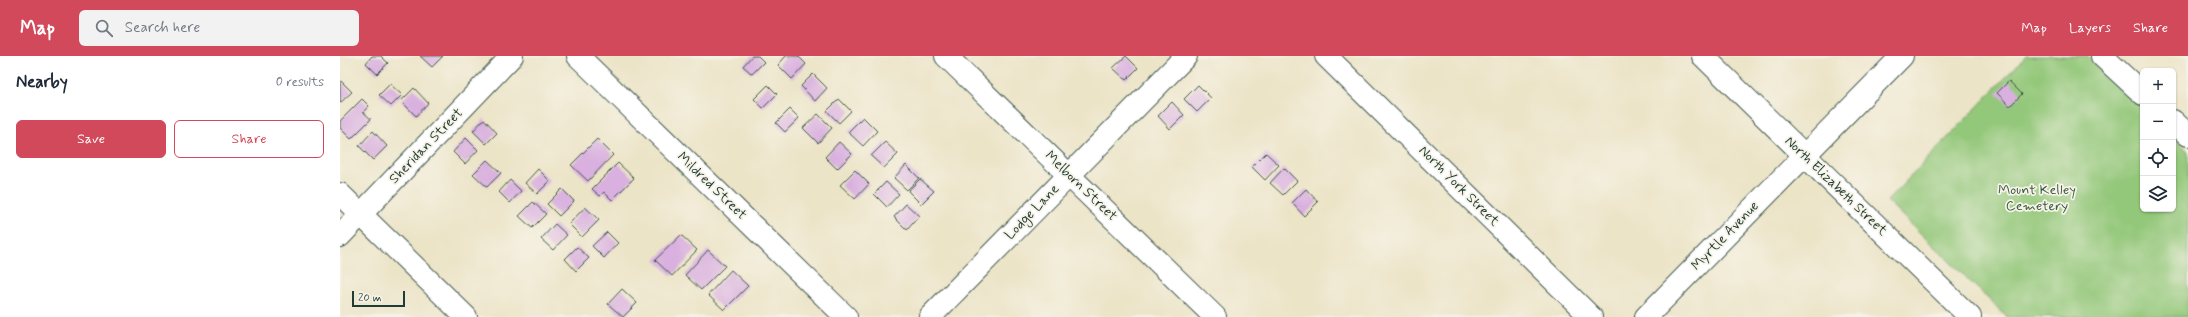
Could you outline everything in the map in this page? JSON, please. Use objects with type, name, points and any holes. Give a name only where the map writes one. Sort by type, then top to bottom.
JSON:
[{"type":"street","name":"Sheridan Street","points":[[340,236],[512,56]]},
{"type":"street","name":"Mildred Street","points":[[578,56],[846,317]]},
{"type":"street","name":"Melborn Street","points":[[946,56],[1215,317]]},
{"type":"street","name":"Lodge Lane","points":[[930,317],[1068,174],[1186,56]]},
{"type":"street","name":"North York Street","points":[[1326,56],[1591,317]]},
{"type":"street","name":"North Elizabeth Street","points":[[1703,56],[1970,317]]},
{"type":"street","name":"Myrtle Avenue","points":[[1646,317],[1902,56]]},
{"type":"street","points":[[2102,56],[2140,91]]},
{"type":"street","points":[[2176,124],[2188,134]]},
{"type":"street","points":[[340,194],[466,317]]},
{"type":"green space","name":"Mount Kelley Cemetery","points":[[2026,56],[2088,56],[2140,105],[2140,212],[2176,212],[2176,140],[2188,151],[2188,317],[2007,317],[1887,201]]},
{"type":"building","points":[[372,56],[381,56],[388,63],[377,74],[366,63]]},
{"type":"building","points":[[420,56],[443,56],[432,67]]},
{"type":"building","points":[[752,56],[758,56],[764,62],[752,74],[743,66]]},
{"type":"building","points":[[786,56],[798,56],[806,64],[792,79],[778,65]]},
{"type":"building","points":[[1126,56],[1138,68],[1126,80],[1113,68]]},
{"type":"building","points":[[813,74],[827,88],[815,101],[801,86]]},
{"type":"building","points":[[340,80],[352,92],[340,103]]},
{"type":"building","points":[[2009,81],[2022,94],[2010,106],[1997,93]]},
{"type":"building","points":[[390,84],[402,95],[391,106],[379,95]]},
{"type":"building","points":[[768,85],[777,94],[763,108],[754,99]]},
{"type":"building","points":[[1198,85],[1211,98],[1197,112],[1184,99]]},
{"type":"building","points":[[414,88],[428,103],[416,116],[401,101]]},
{"type":"building","points":[[362,99],[369,106],[363,112],[371,119],[351,139],[340,128],[340,121]]},
{"type":"building","points":[[839,99],[851,111],[839,123],[827,111]]},
{"type":"building","points":[[1172,102],[1184,115],[1170,129],[1158,116]]},
{"type":"building","points":[[790,109],[799,118],[785,132],[776,123]]},
{"type":"building","points":[[818,114],[832,128],[818,143],[803,128]]},
{"type":"building","points":[[863,117],[877,131],[863,146],[848,132]]},
{"type":"building","points":[[484,119],[497,133],[486,144],[473,131]]},
{"type":"building","points":[[373,131],[387,146],[373,160],[359,146]]},
{"type":"building","points":[[466,138],[478,150],[465,164],[453,152]]},
{"type":"building","points":[[597,139],[613,155],[588,181],[571,165]]},
{"type":"building","points":[[839,142],[852,154],[837,169],[825,157]]},
{"type":"building","points":[[885,142],[898,154],[884,168],[871,156]]},
{"type":"building","points":[[1266,153],[1279,165],[1265,180],[1252,167]]},
{"type":"building","points":[[487,160],[501,173],[487,187],[473,174]]},
{"type":"building","points":[[618,163],[634,178],[612,200],[604,192],[600,196],[592,189]]},
{"type":"building","points":[[906,165],[919,178],[907,190],[894,178]]},
{"type":"building","points":[[1284,168],[1297,181],[1283,195],[1270,183]]},
{"type":"building","points":[[538,169],[550,181],[537,194],[525,183]]},
{"type":"building","points":[[855,170],[869,184],[855,199],[840,185]]},
{"type":"building","points":[[920,179],[934,191],[921,204],[908,191]]},
{"type":"building","points":[[510,180],[521,191],[510,203],[499,192]]},
{"type":"building","points":[[886,182],[899,194],[887,207],[874,194]]},
{"type":"building","points":[[562,189],[574,201],[559,216],[547,204]]},
{"type":"building","points":[[1306,189],[1318,202],[1304,216],[1292,203]]},
{"type":"building","points":[[533,202],[546,214],[532,228],[519,216]]},
{"type":"building","points":[[906,204],[919,216],[907,230],[894,217]]},
{"type":"building","points":[[585,207],[599,220],[582,237],[569,224]]},
{"type":"building","points":[[555,224],[567,235],[553,250],[541,239]]},
{"type":"building","points":[[607,232],[618,243],[604,258],[592,246]]},
{"type":"building","points":[[681,235],[697,250],[672,276],[655,260]]},
{"type":"building","points":[[577,247],[589,258],[576,271],[565,259]]},
{"type":"building","points":[[708,250],[725,266],[701,290],[685,275]]},
{"type":"building","points":[[731,270],[748,286],[724,310],[708,295]]},
{"type":"building","points":[[622,289],[637,303],[623,317],[608,304]]}]
